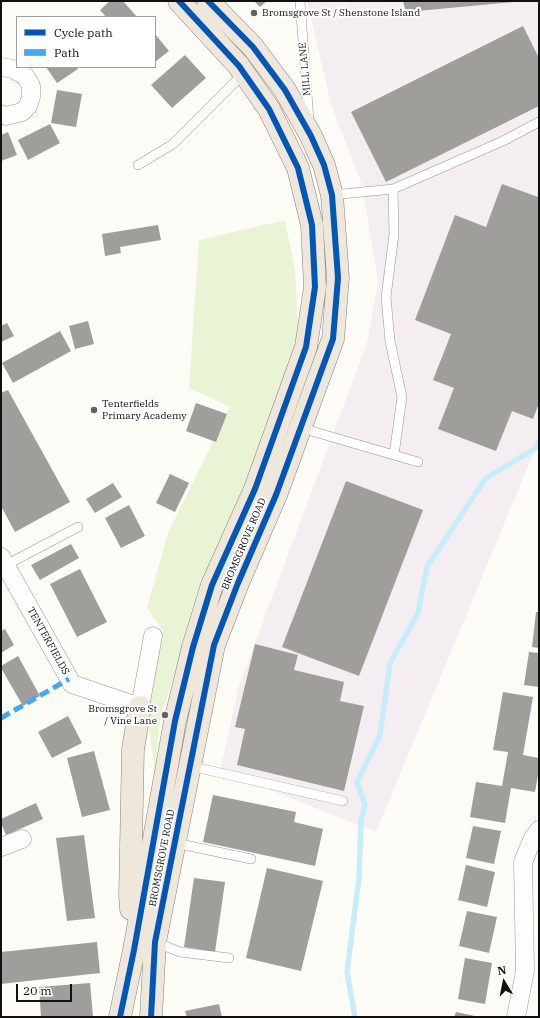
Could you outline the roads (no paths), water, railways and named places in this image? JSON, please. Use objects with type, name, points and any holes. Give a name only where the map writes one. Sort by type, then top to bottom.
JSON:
[{"type":"main road","name":"BROMSGROVE ROAD","points":[[120,1017],[134,950],[175,720],[193,646],[212,585],[255,489],[306,347],[315,287],[312,225],[298,168],[269,109],[244,73],[179,1]]},
{"type":"main road","name":"BROMSGROVE ROAD","points":[[151,1017],[155,942],[214,645],[238,583],[276,495],[333,340],[338,278],[332,195],[324,165],[285,90],[253,47],[208,1]]},
{"type":"main road","points":[[134,950],[130,896],[133,764],[140,707]]},
{"type":"street","points":[[1,67],[13,69],[25,76],[31,86],[31,97],[28,106],[22,112],[6,116],[1,114]]},
{"type":"street","name":"TENTERFIELDS","points":[[3,561],[72,684],[140,707]]},
{"type":"street","points":[[140,707],[153,636]]},
{"type":"street","points":[[516,1017],[525,971],[523,862],[533,838],[539,830]]},
{"type":"street","points":[[1,846],[22,839]]},
{"type":"lane","name":"MILL LANE","points":[[300,1],[310,136]]},
{"type":"lane","points":[[138,165],[173,144],[244,73]]},
{"type":"lane","points":[[332,195],[393,189],[503,141],[539,122]]},
{"type":"lane","points":[[393,189],[394,234],[386,297],[390,341],[402,397],[394,455]]},
{"type":"lane","points":[[301,428],[418,462]]},
{"type":"lane","points":[[3,561],[78,527]]},
{"type":"lane","points":[[190,766],[343,801]]},
{"type":"lane","points":[[175,843],[250,859]]},
{"type":"lane","points":[[155,942],[180,952],[229,958]]},
{"type":"waterway","points":[[355,1017],[347,972],[359,878],[361,820],[365,805],[357,782],[380,735],[390,663],[418,613],[427,567],[485,479],[536,448],[539,442]]},
{"type":"place","name":"Bromsgrove St / Shenstone Island","points":[[254,13]]},
{"type":"place","name":"Tenterfields Primary Academy","points":[[94,410]]},
{"type":"place","name":"Bromsgrove St / Vine Lane","points":[[165,715]]}]
